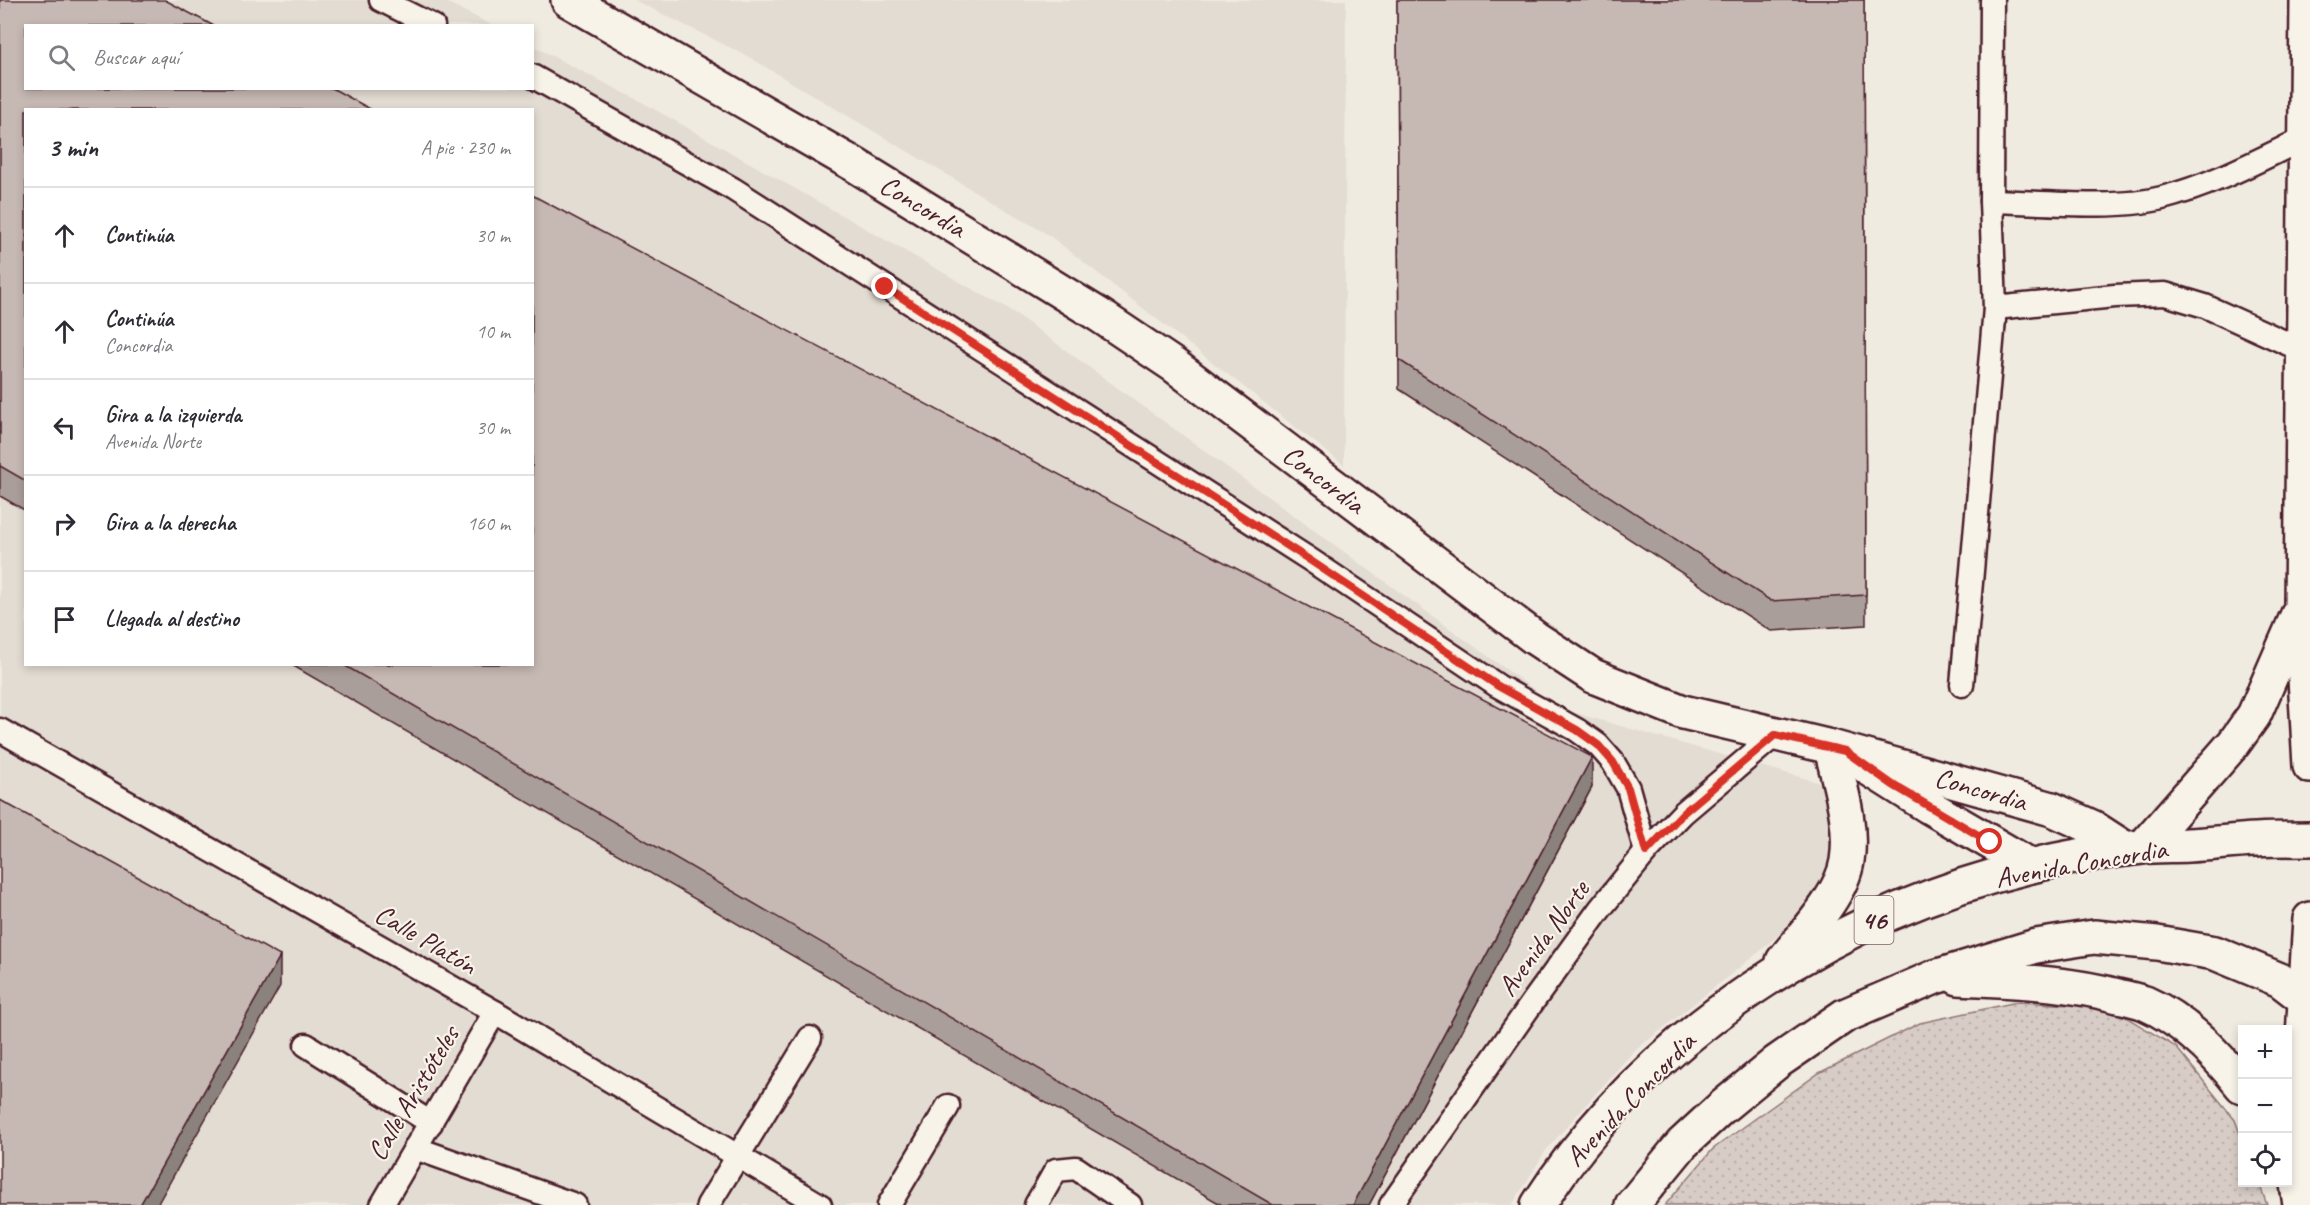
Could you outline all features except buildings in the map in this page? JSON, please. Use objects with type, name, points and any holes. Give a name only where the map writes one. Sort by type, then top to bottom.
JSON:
[{"type":"main road","name":"Concordia","points":[[568,0],[855,165],[1099,315],[1175,366],[1459,581],[1567,660],[1593,676],[1683,712],[1838,749],[2052,809],[2135,848]]},
{"type":"main road","points":[[2307,0],[2301,607],[2308,679],[2310,766]]},
{"type":"main road","points":[[2135,848],[2234,743],[2254,715],[2301,607]]},
{"type":"main road","points":[[1838,749],[1893,785],[2031,866]]},
{"type":"main road","points":[[1774,973],[1824,909],[1839,885],[1847,862],[1846,813],[1838,749]]},
{"type":"main road","name":"Avenida Concordia","points":[[1538,1205],[1594,1128],[1689,1034],[1774,973],[1842,935],[1895,910],[2031,866],[2135,848],[2310,839]]},
{"type":"main road","points":[[2292,1154],[2308,1002],[2310,919]]},
{"type":"main road","points":[[1632,1205],[1682,1144],[1721,1108],[1777,1062],[1844,1016],[1935,977],[2036,946],[2094,937],[2157,943],[2215,953],[2280,980],[2308,1002]]},
{"type":"main road","points":[[1935,977],[2049,983],[2095,990],[2145,1003],[2179,1023],[2207,1046],[2238,1081]]},
{"type":"main road","points":[[2292,1169],[2300,1205]]},
{"type":"lane","points":[[381,0],[429,24]]},
{"type":"lane","points":[[1962,685],[1995,308],[1991,201],[1992,0]]},
{"type":"lane","points":[[534,77],[733,189],[1308,559],[1498,686],[1584,735],[1598,745],[1613,762],[1628,788],[1646,852]]},
{"type":"lane","points":[[1991,201],[2111,204],[2160,199],[2207,184],[2307,137]]},
{"type":"lane","points":[[1995,308],[2115,296],[2165,294],[2205,306],[2304,351]]},
{"type":"lane","name":"Calle Platón","points":[[0,730],[495,1012],[819,1205]]},
{"type":"lane","name":"Avenida Norte","points":[[1391,1205],[1539,993],[1600,909],[1646,852],[1683,813],[1775,735]]},
{"type":"lane","name":"Calle Aristóteles","points":[[382,1205],[495,1012]]},
{"type":"lane","points":[[708,1205],[810,1038]]},
{"type":"lane","points":[[306,1045],[431,1122]]},
{"type":"lane","points":[[889,1205],[948,1106]]},
{"type":"lane","points":[[415,1148],[575,1205]]},
{"type":"lane","points":[[1036,1205],[1056,1170],[1076,1168],[1130,1205]]},
{"type":"shaded area","points":[[0,0],[442,0],[490,24],[24,24],[24,90],[534,90],[534,47],[640,101],[1013,312],[1561,709],[1839,788],[1828,891],[1759,952],[1632,1053],[1547,1149],[1512,1205],[0,1205]]},
{"type":"shaded area","points":[[634,0],[1346,0],[1344,465],[1050,236],[747,56]]},
{"type":"shaded area","points":[[2017,1002],[2109,1007],[2176,1047],[2235,1120],[2238,1128],[2238,1187],[2260,1187],[2267,1205],[1665,1205],[1713,1149],[1819,1073],[1920,1023]]},
{"type":"route","points":[[885,287],[1308,559],[1402,624],[1498,686],[1577,730],[1598,745],[1613,762],[1628,788],[1646,852],[1683,813],[1775,735],[1845,751],[1893,785],[1990,842]]}]
